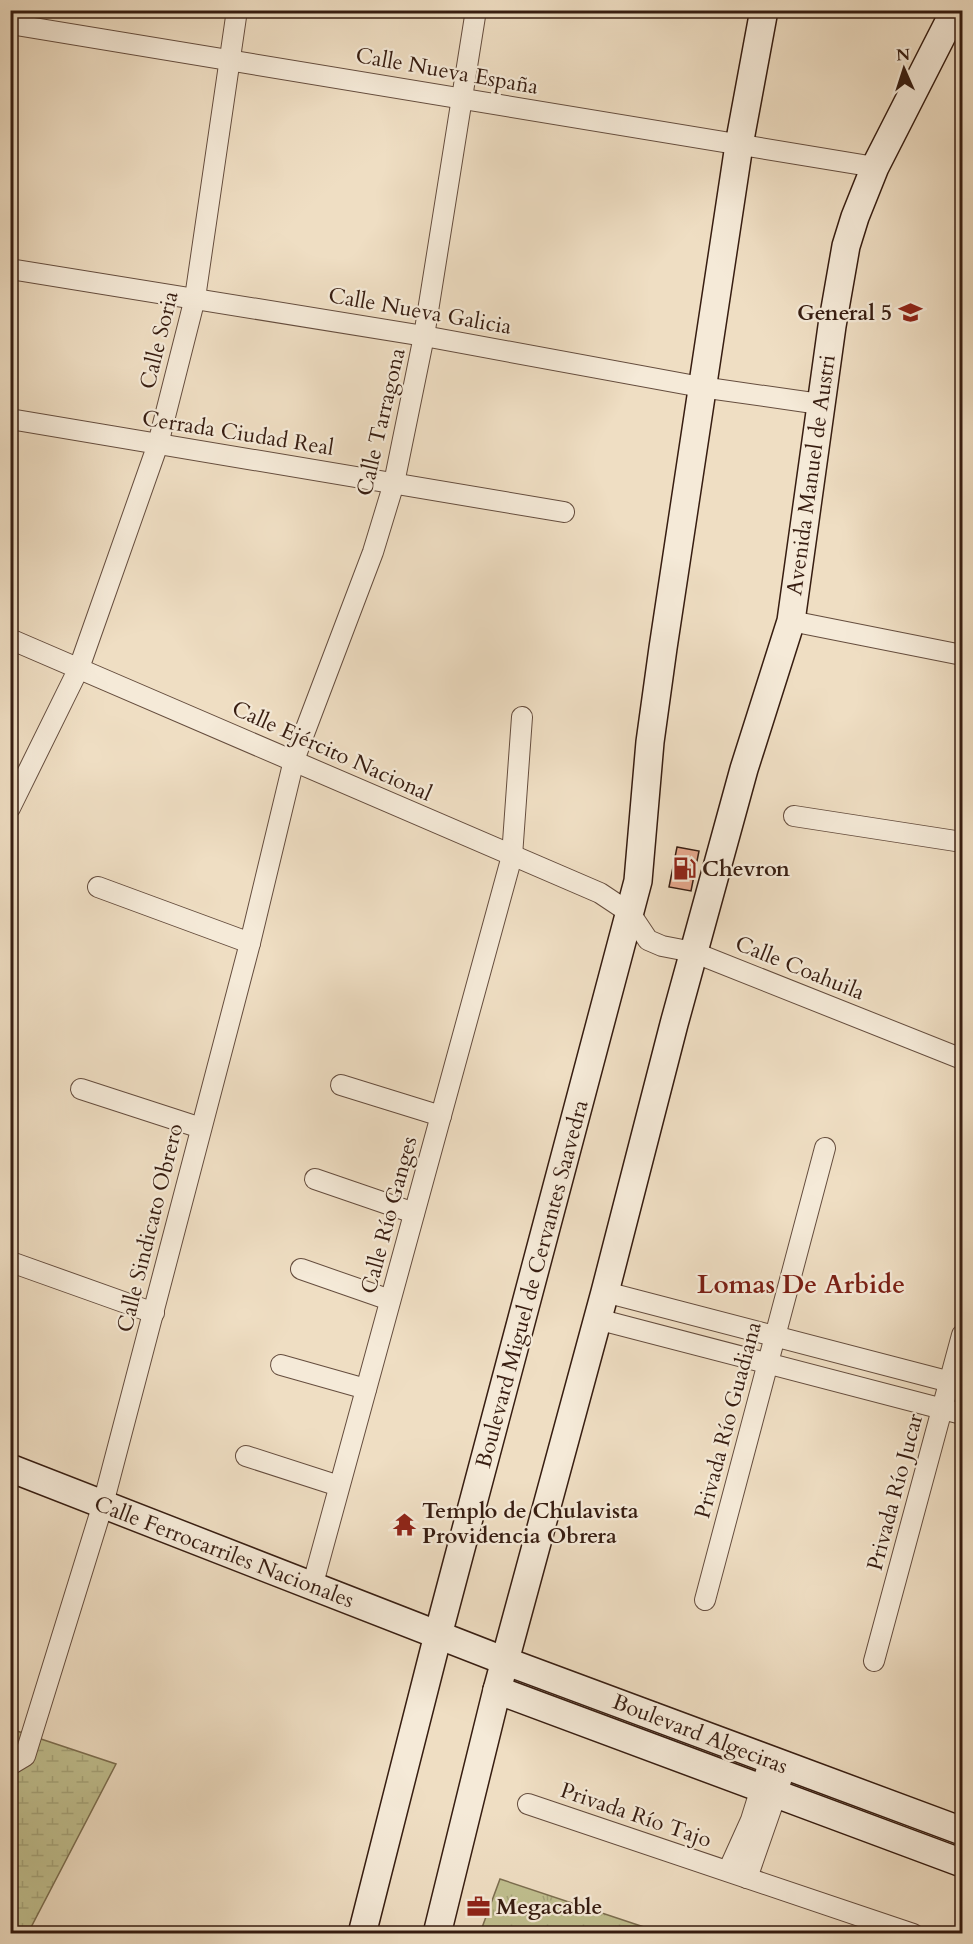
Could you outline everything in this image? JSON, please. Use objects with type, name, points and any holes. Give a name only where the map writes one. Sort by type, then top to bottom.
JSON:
[{"type":"main road","name":"Boulevard Miguel de Cervantes Saavedra","points":[[362,1934],[438,1635],[638,881],[650,742],[701,387],[739,145],[764,10]]},
{"type":"main road","name":"Avenida Manuel de Austri","points":[[693,952],[744,769],[791,621],[820,404],[846,246],[875,167],[955,10]]},
{"type":"main road","points":[[437,1934],[497,1690],[605,1292],[693,952]]},
{"type":"main road","name":"Calle Ferrocarriles Nacionales","points":[[10,1468],[438,1635]]},
{"type":"main road","name":"Boulevard Algeciras","points":[[438,1635],[963,1831]]},
{"type":"main road","name":"Boulevard Algeciras","points":[[497,1690],[963,1863]]},
{"type":"street","name":"Calle Soria","points":[[10,808],[79,668],[158,444],[195,298],[237,10]]},
{"type":"street","name":"Calle Tarragona","points":[[294,760],[373,552],[394,483],[424,336],[476,10]]},
{"type":"street","name":"Calle Nueva España","points":[[10,24],[875,167]]},
{"type":"street","name":"Calle Nueva Galicia","points":[[10,269],[424,336],[701,387],[820,404]]},
{"type":"street","name":"Cerrada Ciudad Real","points":[[10,419],[564,512]]},
{"type":"street","points":[[791,621],[963,655]]},
{"type":"street","name":"Calle Ejército Nacional","points":[[10,639],[600,893],[630,913]]},
{"type":"street","name":"Calle Río Ganges","points":[[312,1587],[512,856],[522,717]]},
{"type":"street","name":"Calle Sindicato Obrero","points":[[10,1765],[25,1756],[103,1504],[250,943],[294,760]]},
{"type":"street","points":[[794,816],[963,842]]},
{"type":"street","points":[[98,887],[250,943]]},
{"type":"street","name":"Calle Coahuila","points":[[630,913],[648,940],[662,946],[693,952],[963,1059]]},
{"type":"street","points":[[341,1085],[441,1116]]},
{"type":"street","points":[[81,1089],[201,1128]]},
{"type":"street","name":"Privada Río Guadiana","points":[[705,1600],[825,1148]]},
{"type":"street","points":[[315,1179],[414,1213]]},
{"type":"street","points":[[10,1262],[154,1313]]},
{"type":"street","points":[[301,1269],[390,1300]]},
{"type":"street","points":[[605,1292],[956,1384]]},
{"type":"street","points":[[597,1319],[963,1414]]},
{"type":"street","name":"Privada Río Jucar","points":[[874,1661],[942,1409],[956,1384],[963,1335]]},
{"type":"street","points":[[281,1365],[366,1389]]},
{"type":"street","points":[[246,1456],[339,1486]]},
{"type":"street","name":"Privada Río Tajo","points":[[737,1875],[751,1820],[769,1791],[778,1763]]},
{"type":"street","name":"Privada Río Tajo","points":[[528,1804],[913,1934]]},
{"type":"green space","points":[[11,1729],[116,1764],[28,1933],[11,1934]]},
{"type":"green space","points":[[500,1879],[662,1933],[561,1934],[551,1930],[548,1933],[480,1933]]},
{"type":"building","name":"Chevron","points":[[677,847],[699,851],[691,891],[669,887]]},
{"type":"place","name":"General 5","points":[[910,313]]},
{"type":"place","name":"Chevron","points":[[684,869]]},
{"type":"place","name":"Templo de Chulavista Providencia Obrera","points":[[404,1524]]},
{"type":"place","name":"Megacable","points":[[478,1907]]},
{"type":"district","name":"Lomas De Arbide","points":[[801,1284]]}]
